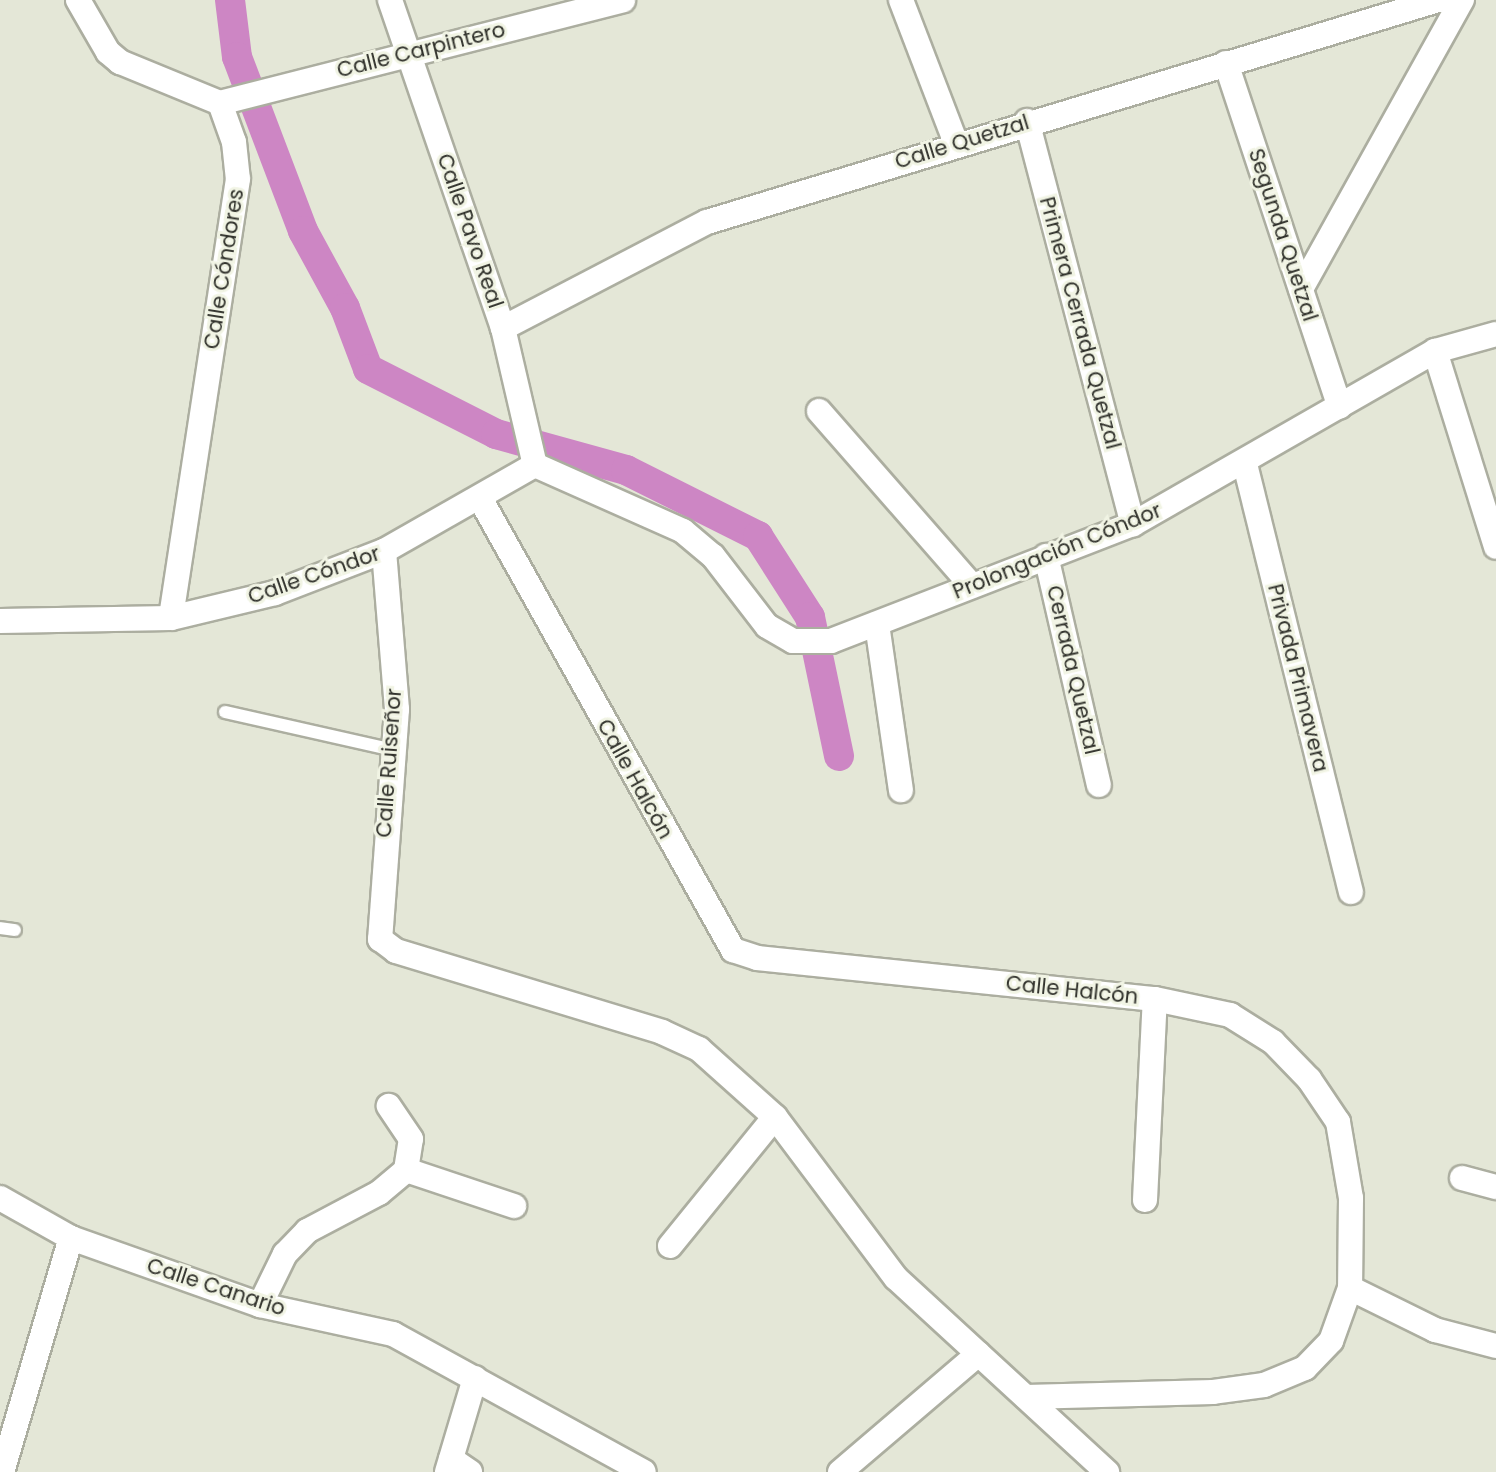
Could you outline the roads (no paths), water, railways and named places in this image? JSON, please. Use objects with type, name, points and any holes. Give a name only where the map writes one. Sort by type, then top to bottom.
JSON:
[{"type":"street","points":[[78,0],[108,52],[120,62],[220,103]]},
{"type":"street","name":"Calle Pavo Real","points":[[390,0],[503,328],[533,459]]},
{"type":"street","name":"Calle Carpintero","points":[[220,103],[408,52],[623,0]]},
{"type":"street","points":[[901,0],[956,143]]},
{"type":"street","name":"Calle Quetzal","points":[[503,328],[707,222],[1027,121],[1226,63],[1403,6],[1438,0]]},
{"type":"street","points":[[1301,289],[1462,0]]},
{"type":"street","name":"Segunda Quetzal","points":[[1226,63],[1340,407]]},
{"type":"street","name":"Calle Cóndores","points":[[171,618],[238,179],[234,142],[220,103]]},
{"type":"street","name":"Primera Cerrada Quetzal","points":[[1027,121],[1133,524]]},
{"type":"street","name":"Prolongación Cóndor","points":[[533,459],[684,531],[713,556],[767,626],[793,641],[831,641],[1133,524],[1245,464],[1435,351],[1496,334]]},
{"type":"street","points":[[1435,351],[1496,547]]},
{"type":"street","points":[[819,411],[972,586]]},
{"type":"street","name":"Calle Cóndor","points":[[0,621],[171,618],[275,593],[384,551],[481,500],[533,459]]},
{"type":"street","name":"Privada Primavera","points":[[1245,464],[1351,892]]},
{"type":"street","name":"Calle Halcón","points":[[481,500],[733,950],[757,958],[1155,999],[1230,1015],[1273,1042],[1309,1079],[1338,1122],[1351,1198],[1350,1288],[1331,1341],[1305,1368],[1264,1384],[1213,1392],[1026,1397]]},
{"type":"street","name":"Calle Ruiseñor","points":[[384,551],[397,709],[380,939],[396,951],[663,1032],[699,1049],[776,1117]]},
{"type":"street","name":"Cerrada Quetzal","points":[[1046,556],[1099,785]]},
{"type":"street","points":[[877,624],[902,790]]},
{"type":"street","points":[[1145,1200],[1155,999]]},
{"type":"street","points":[[260,1305],[285,1254],[307,1231],[379,1192],[406,1170],[411,1139],[389,1106]]},
{"type":"street","points":[[670,1246],[776,1117],[896,1278],[1107,1472]]},
{"type":"street","points":[[406,1170],[514,1206]]},
{"type":"street","points":[[1462,1178],[1496,1187]]},
{"type":"street","name":"Calle Canario","points":[[0,1198],[71,1238],[260,1305],[393,1334],[644,1472]]},
{"type":"street","points":[[2,1472],[71,1238]]},
{"type":"street","points":[[1350,1288],[1435,1330],[1496,1346]]},
{"type":"street","points":[[840,1472],[978,1354]]},
{"type":"street","points":[[456,1468],[475,1378]]},
{"type":"lane","points":[[225,712],[393,750]]},
{"type":"lane","points":[[0,928],[15,930]]},
{"type":"waterway","points":[[230,0],[237,57],[303,231],[345,308],[368,369],[496,434],[626,470],[758,536],[810,617],[839,756]]}]
